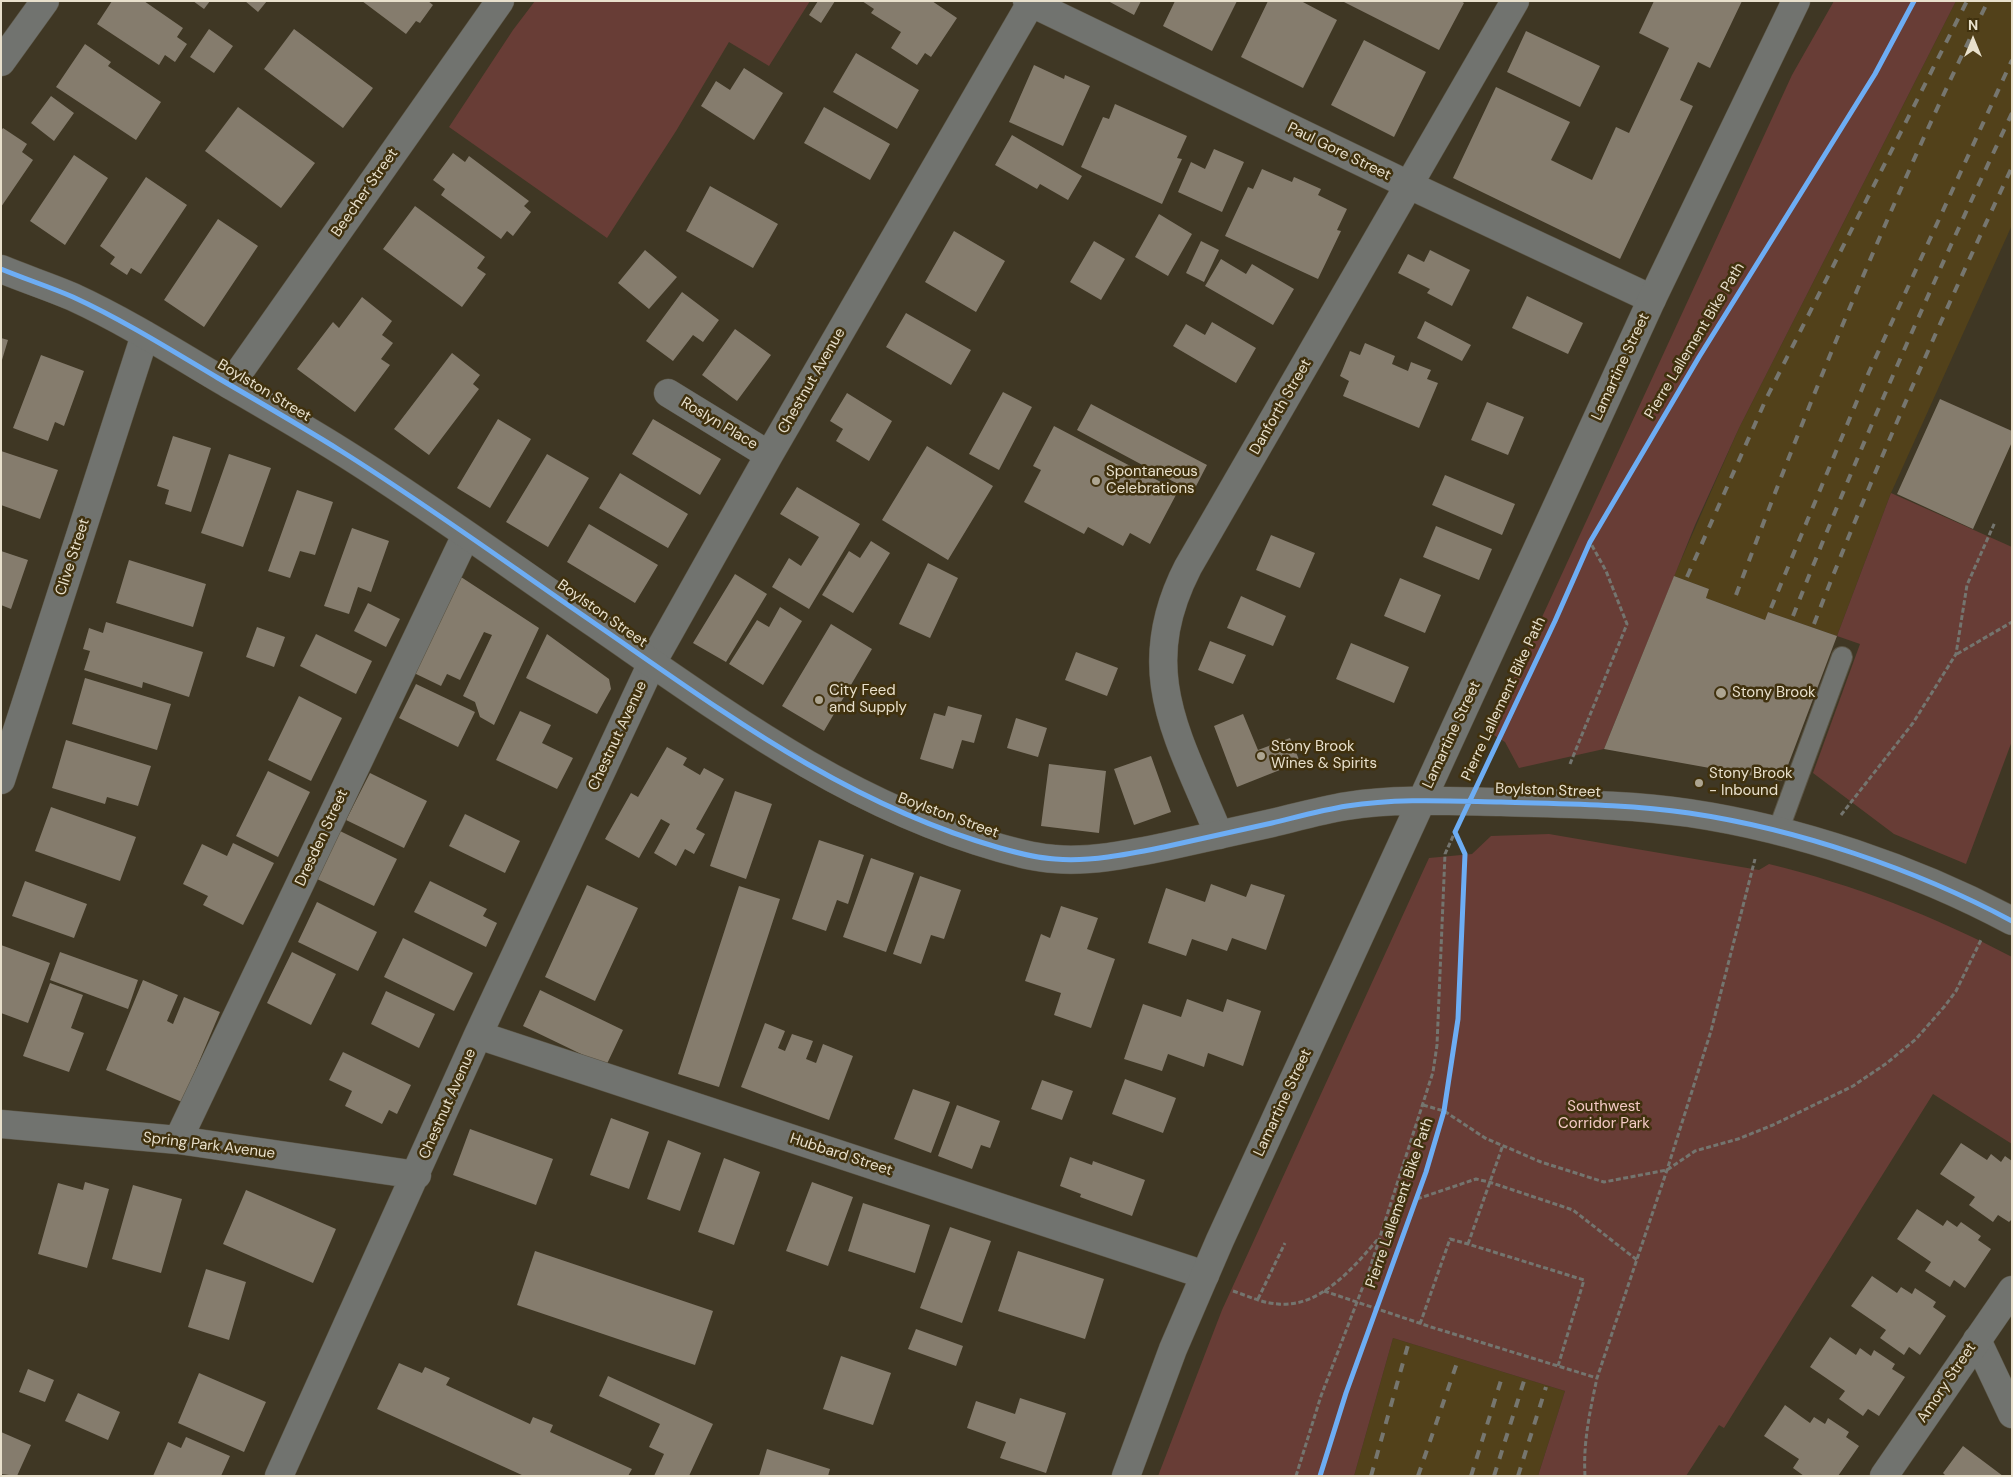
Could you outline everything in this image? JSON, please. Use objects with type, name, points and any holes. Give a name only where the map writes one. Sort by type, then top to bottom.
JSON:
[{"type":"street","points":[[1,62],[44,1]]},
{"type":"street","name":"Beecher Street","points":[[230,385],[500,1]]},
{"type":"street","name":"Danforth Street","points":[[1219,835],[1177,734],[1165,690],[1162,647],[1171,605],[1188,567],[1515,1]]},
{"type":"street","name":"Lamartine Street","points":[[1126,1476],[1158,1388],[1215,1282],[1422,801],[1652,299],[1796,1]]},
{"type":"street","name":"Paul Gore Street","points":[[1030,2],[1409,186],[1652,299]]},
{"type":"street","name":"Chestnut Avenue","points":[[279,1476],[417,1175],[478,1035],[652,663],[769,455],[1030,2]]},
{"type":"street","name":"Boylston Street","points":[[1,269],[73,298],[145,335],[341,451],[781,750],[882,805],[969,839],[1033,856],[1059,860],[1113,856],[1369,802],[1469,801],[1606,805],[1713,817],[1778,831],[1863,858],[1927,882],[2012,921]]},
{"type":"street","name":"Clive Street","points":[[1,780],[145,335]]},
{"type":"street","name":"Roslyn Place","points":[[668,393],[769,455]]},
{"type":"street","name":"Dresden Street","points":[[178,1140],[466,535]]},
{"type":"street","name":"Hubbard Street","points":[[478,1035],[1215,1282]]},
{"type":"street","name":"Spring Park Avenue","points":[[1,1124],[178,1140],[417,1175]]},
{"type":"street","name":"Amory Street","points":[[1884,1476],[2012,1290]]},
{"type":"street","points":[[1977,1340],[2012,1414]]},
{"type":"lane","points":[[1778,831],[1842,657]]},
{"type":"path","points":[[1836,821],[1913,723],[1956,654],[1967,585],[1995,522]]},
{"type":"path","points":[[1586,551],[1595,534]]},
{"type":"path","points":[[1570,764],[1627,624],[1606,571],[1590,542]]},
{"type":"path","points":[[1956,654],[2012,622]]},
{"type":"path","points":[[1454,832],[1459,842]]},
{"type":"path","points":[[1296,1476],[1321,1396],[1357,1303],[1380,1236],[1432,1072],[1437,1045],[1445,854],[1454,832]]},
{"type":"path","points":[[1584,1476],[1585,1436],[1589,1407],[1597,1378],[1667,1170],[1711,1031],[1756,856]]},
{"type":"path","points":[[1423,1105],[1444,1111],[1470,1130],[1541,1162],[1604,1182],[1667,1170],[1695,1152],[1738,1139],[1773,1125],[1853,1086],[1887,1063],[1916,1039],[1944,1008],[1956,991],[1983,937]]},
{"type":"path","points":[[1468,1244],[1503,1145]]},
{"type":"path","points":[[1417,1199],[1476,1179],[1489,1182],[1573,1210],[1637,1260]]},
{"type":"path","points":[[1215,1282],[1258,1300],[1289,1304],[1324,1291],[1352,1269],[1380,1236]]},
{"type":"path","points":[[1420,1324],[1450,1238],[1584,1280],[1558,1366]]},
{"type":"path","points":[[1258,1300],[1285,1243]]},
{"type":"path","points":[[1324,1291],[1420,1324],[1597,1378]]},
{"type":"shaded area","points":[[1956,1],[2012,1],[2012,225],[1891,493],[1837,636],[1768,612],[1765,620],[1706,598],[1709,589],[1674,576],[1739,428]]},
{"type":"shaded area","points":[[1393,1338],[1565,1391],[1538,1476],[1354,1476]]},
{"type":"green space","points":[[535,1],[810,1],[769,66],[729,42],[676,131],[607,238],[449,127],[513,30]]},
{"type":"green space","points":[[1834,1],[1956,1],[1739,428],[1695,525],[1604,749],[1519,768],[1505,742],[1489,732],[1792,75]]},
{"type":"green space","points":[[1891,493],[2012,547],[2012,741],[1966,864],[1894,834],[1813,773],[1860,644],[1837,636]]},
{"type":"green space","name":"Southwest Corridor Park","points":[[1549,834],[1759,870],[1769,864],[1801,872],[1863,892],[1923,915],[2012,957],[2012,1144],[1933,1094],[1724,1428],[1719,1425],[1686,1476],[1538,1476],[1565,1391],[1393,1338],[1354,1476],[1158,1476],[1222,1310],[1429,858],[1472,854],[1491,836]]},
{"type":"building","points":[[112,1],[144,1],[183,28],[177,37],[187,44],[175,62],[165,55],[159,65],[97,24]]},
{"type":"building","points":[[193,1],[210,1],[204,9]]},
{"type":"building","points":[[245,1],[267,1],[258,12]]},
{"type":"building","points":[[362,1],[428,1],[433,5],[420,23],[416,21],[406,34]]},
{"type":"building","points":[[818,1],[835,1],[821,23],[809,15]]},
{"type":"building","points":[[862,1],[932,1],[957,18],[931,57],[925,53],[917,65],[891,48],[901,32],[871,13],[874,9]]},
{"type":"building","points":[[1108,1],[1141,1],[1134,15]]},
{"type":"building","points":[[1175,1],[1237,1],[1212,51],[1163,26]]},
{"type":"building","points":[[1268,1],[1301,1],[1337,20],[1303,88],[1241,57]]},
{"type":"building","points":[[1342,1],[1461,1],[1464,3],[1439,50]]},
{"type":"building","points":[[1654,1],[1742,1],[1710,68],[1698,62],[1680,100],[1693,106],[1620,259],[1453,178],[1496,87],[1570,122],[1551,160],[1592,180],[1616,127],[1629,133],[1669,48],[1639,33]]},
{"type":"building","points":[[209,29],[233,46],[214,73],[190,57]]},
{"type":"building","points":[[294,29],[373,88],[343,128],[264,69]]},
{"type":"building","points":[[1526,31],[1600,66],[1580,107],[1507,72]]},
{"type":"building","points":[[1364,40],[1426,72],[1394,137],[1331,105]]},
{"type":"building","points":[[85,44],[111,62],[108,66],[161,102],[136,140],[56,87]]},
{"type":"building","points":[[856,53],[919,90],[897,129],[833,92]]},
{"type":"building","points":[[1034,65],[1064,79],[1065,75],[1090,86],[1063,146],[1009,122]]},
{"type":"building","points":[[744,68],[783,93],[754,140],[701,106],[716,81],[730,90]]},
{"type":"building","points":[[51,96],[74,113],[54,141],[31,123]]},
{"type":"building","points":[[1115,104],[1187,136],[1177,158],[1182,159],[1162,204],[1081,167],[1103,117],[1109,119]]},
{"type":"building","points":[[238,107],[315,163],[281,208],[205,151]]},
{"type":"building","points":[[824,107],[890,144],[870,180],[804,143]]},
{"type":"building","points":[[3,128],[27,144],[22,152],[33,160],[1,207],[1,131]]},
{"type":"building","points":[[1012,135],[1082,176],[1068,200],[1040,184],[1037,189],[995,165]]},
{"type":"building","points":[[1214,149],[1244,162],[1222,212],[1178,192],[1191,162],[1205,169]]},
{"type":"building","points":[[453,153],[465,162],[469,156],[529,201],[524,206],[531,212],[513,236],[507,231],[501,239],[441,195],[445,189],[433,180]]},
{"type":"building","points":[[74,155],[108,178],[65,245],[30,221]]},
{"type":"building","points":[[1262,169],[1292,182],[1294,177],[1321,189],[1318,195],[1347,209],[1337,230],[1341,231],[1318,279],[1225,236],[1248,187],[1253,189]]},
{"type":"building","points":[[146,177],[187,205],[141,274],[131,268],[127,275],[110,264],[115,257],[100,246]]},
{"type":"building","points":[[710,186],[778,224],[753,268],[686,231]]},
{"type":"building","points":[[415,206],[485,257],[477,268],[486,274],[462,307],[383,249]]},
{"type":"building","points":[[1159,214],[1192,234],[1168,276],[1135,257]]},
{"type":"building","points":[[218,219],[258,246],[204,327],[164,300]]},
{"type":"building","points":[[954,231],[1005,261],[976,312],[925,282]]},
{"type":"building","points":[[1094,241],[1125,259],[1101,300],[1070,282]]},
{"type":"building","points":[[1201,241],[1219,250],[1204,282],[1186,273]]},
{"type":"building","points":[[645,250],[677,277],[649,309],[618,283]]},
{"type":"building","points":[[1430,250],[1470,270],[1452,306],[1427,293],[1430,289],[1398,273],[1408,254],[1424,262]]},
{"type":"building","points":[[1221,259],[1246,274],[1252,264],[1294,289],[1273,325],[1205,286]]},
{"type":"building","points":[[682,292],[719,320],[703,342],[693,335],[673,361],[646,341]]},
{"type":"building","points":[[1527,296],[1583,323],[1568,354],[1512,328]]},
{"type":"building","points":[[362,297],[392,321],[382,335],[393,343],[381,359],[390,365],[355,412],[297,369],[333,322],[339,328]]},
{"type":"building","points":[[906,313],[971,350],[951,385],[886,347]]},
{"type":"building","points":[[1425,321],[1471,345],[1462,361],[1417,338]]},
{"type":"building","points":[[1212,322],[1256,348],[1236,383],[1173,346],[1186,324],[1205,335]]},
{"type":"building","points":[[735,329],[771,355],[737,401],[702,375]]},
{"type":"building","points":[[1,338],[8,340],[2,360],[1,360]]},
{"type":"building","points":[[1365,343],[1395,356],[1392,364],[1408,371],[1411,362],[1431,370],[1427,379],[1438,383],[1419,428],[1343,396],[1349,381],[1340,376],[1350,351],[1360,355]]},
{"type":"building","points":[[452,353],[480,375],[473,384],[479,389],[429,455],[394,429]]},
{"type":"building","points":[[41,355],[84,371],[64,426],[55,422],[48,441],[13,428]]},
{"type":"building","points":[[1003,392],[1032,407],[999,470],[969,454]]},
{"type":"building","points":[[847,393],[892,421],[869,461],[836,441],[843,429],[830,421]]},
{"type":"building","points":[[1940,399],[2012,431],[2012,442],[1973,529],[1897,494]]},
{"type":"building","points":[[1487,402],[1524,417],[1508,455],[1471,440]]},
{"type":"building","points":[[1091,404],[1207,465],[1193,492],[1077,430]]},
{"type":"building","points":[[498,419],[531,439],[490,508],[457,488]]},
{"type":"building","points":[[653,419],[721,459],[700,495],[632,454]]},
{"type":"building","name":"Spontaneous Celebrations","points":[[1054,426],[1178,491],[1150,544],[1130,533],[1123,546],[1088,527],[1084,534],[1024,502],[1041,470],[1033,466]]},
{"type":"building","points":[[173,436],[211,448],[191,512],[165,504],[169,490],[157,486]]},
{"type":"building","points":[[927,446],[993,486],[948,560],[882,520]]},
{"type":"building","points":[[1,451],[58,470],[40,519],[1,505]]},
{"type":"building","points":[[229,454],[271,468],[243,547],[201,533]]},
{"type":"building","points":[[547,454],[589,478],[548,547],[506,522]]},
{"type":"building","points":[[620,473],[688,514],[668,548],[599,508]]},
{"type":"building","points":[[1445,475],[1515,504],[1502,535],[1432,505]]},
{"type":"building","points":[[797,487],[860,524],[809,609],[772,587],[789,558],[801,566],[819,537],[780,514]]},
{"type":"building","points":[[297,490],[333,502],[315,555],[300,551],[290,578],[268,571]]},
{"type":"building","points":[[589,524],[658,565],[635,603],[567,562]]},
{"type":"building","points":[[1436,526],[1492,549],[1479,580],[1423,557]]},
{"type":"building","points":[[352,528],[389,541],[371,592],[358,587],[349,614],[324,606]]},
{"type":"building","points":[[1271,535],[1315,553],[1300,588],[1256,570]]},
{"type":"building","points":[[871,541],[890,553],[853,613],[822,595],[849,551],[860,558]]},
{"type":"building","points":[[1,551],[28,560],[11,609],[1,605]]},
{"type":"building","points":[[129,560],[206,584],[193,627],[116,603]]},
{"type":"building","points":[[928,563],[958,578],[930,638],[899,624]]},
{"type":"building","points":[[735,574],[767,594],[726,662],[693,643]]},
{"type":"building","name":"Stony Brook","points":[[1674,576],[1709,589],[1706,598],[1765,620],[1768,612],[1837,636],[1782,781],[1604,749]]},
{"type":"building","points":[[461,577],[539,628],[494,725],[480,717],[475,702],[463,696],[492,635],[484,632],[460,680],[447,674],[441,686],[414,673]]},
{"type":"building","points":[[1400,578],[1441,595],[1425,633],[1384,616]]},
{"type":"building","points":[[1241,596],[1286,616],[1273,646],[1227,628]]},
{"type":"building","points":[[368,603],[400,619],[386,647],[354,631]]},
{"type":"building","points":[[780,607],[802,621],[763,685],[729,664],[757,620],[769,627]]},
{"type":"building","points":[[106,622],[203,652],[189,697],[143,682],[142,688],[84,670],[90,651],[83,649],[89,628],[103,633]]},
{"type":"building","points":[[831,624],[872,649],[824,731],[782,706]]},
{"type":"building","points":[[257,627],[285,637],[274,667],[246,657]]},
{"type":"building","points":[[316,634],[372,661],[356,694],[300,666]]},
{"type":"building","points":[[547,634],[609,679],[611,689],[597,714],[526,678]]},
{"type":"building","points":[[1210,641],[1246,655],[1233,684],[1198,670]]},
{"type":"building","points":[[1351,643],[1409,667],[1394,703],[1336,679]]},
{"type":"building","points":[[1076,652],[1118,668],[1107,696],[1065,680]]},
{"type":"building","points":[[85,678],[171,704],[157,750],[72,724]]},
{"type":"building","points":[[416,684],[475,712],[458,747],[399,718]]},
{"type":"building","points":[[299,696],[342,718],[311,781],[268,760]]},
{"type":"building","points":[[948,706],[982,715],[974,743],[962,740],[953,769],[920,759],[934,713],[945,716]]},
{"type":"building","points":[[520,711],[551,725],[542,743],[573,758],[557,789],[496,760]]},
{"type":"building","name":"Stony Brook Wines & Spirits","points":[[1243,714],[1258,750],[1290,738],[1300,762],[1237,787],[1214,726]]},
{"type":"building","points":[[1016,718],[1047,728],[1038,757],[1007,748]]},
{"type":"building","points":[[66,740],[151,766],[138,806],[107,797],[105,804],[52,788]]},
{"type":"building","points":[[667,747],[687,758],[683,765],[700,775],[704,768],[724,779],[696,829],[705,834],[694,854],[685,849],[676,866],[654,853],[670,824],[661,819],[639,858],[605,839],[631,793],[638,797]]},
{"type":"building","points":[[1151,756],[1171,812],[1134,825],[1114,769]]},
{"type":"building","points":[[1049,764],[1106,771],[1099,833],[1041,826]]},
{"type":"building","points":[[268,771],[310,792],[278,857],[236,836]]},
{"type":"building","points":[[370,773],[427,801],[404,848],[346,820]]},
{"type":"building","points":[[735,791],[772,804],[746,879],[710,866]]},
{"type":"building","points":[[51,807],[136,837],[120,881],[35,851]]},
{"type":"building","points":[[465,814],[520,841],[505,873],[449,846]]},
{"type":"building","points":[[340,831],[397,859],[374,906],[317,879]]},
{"type":"building","points":[[819,840],[864,855],[848,904],[837,900],[826,931],[792,919]]},
{"type":"building","points":[[233,843],[274,863],[243,925],[203,905],[208,896],[183,884],[202,844],[227,856]]},
{"type":"building","points":[[871,858],[914,873],[886,952],[843,937]]},
{"type":"building","points":[[920,876],[961,890],[944,939],[931,935],[921,964],[893,954]]},
{"type":"building","points":[[25,881],[87,904],[74,938],[12,916]]},
{"type":"building","points":[[430,881],[487,909],[483,916],[497,923],[486,947],[414,912]]},
{"type":"building","points":[[1211,884],[1246,897],[1251,884],[1285,895],[1266,950],[1232,938],[1227,951],[1192,939],[1186,956],[1148,943],[1166,888],[1205,902]]},
{"type":"building","points":[[587,885],[638,908],[595,1001],[545,977]]},
{"type":"building","points":[[739,886],[780,899],[719,1087],[678,1074]]},
{"type":"building","points":[[317,902],[377,932],[358,971],[298,942]]},
{"type":"building","points":[[1061,906],[1098,918],[1087,949],[1115,959],[1091,1028],[1054,1015],[1061,993],[1025,981],[1041,934],[1050,938]]},
{"type":"building","points":[[403,938],[473,973],[454,1011],[384,977]]},
{"type":"building","points":[[1,945],[50,963],[28,1023],[1,1013]]},
{"type":"building","points":[[60,952],[138,980],[128,1009],[50,980]]},
{"type":"building","points":[[292,952],[336,974],[311,1025],[267,1003]]},
{"type":"building","points":[[143,980],[178,995],[167,1021],[173,1024],[184,997],[220,1012],[182,1102],[106,1070]]},
{"type":"building","points":[[50,983],[83,995],[71,1028],[84,1033],[69,1072],[23,1056]]},
{"type":"building","points":[[540,990],[623,1030],[606,1066],[523,1026]]},
{"type":"building","points":[[386,991],[435,1014],[419,1048],[371,1024]]},
{"type":"building","points":[[1187,999],[1223,1012],[1227,999],[1261,1011],[1243,1066],[1208,1053],[1204,1067],[1168,1054],[1162,1071],[1124,1059],[1143,1004],[1181,1017]]},
{"type":"building","points":[[765,1023],[785,1031],[778,1048],[785,1051],[792,1034],[813,1041],[806,1059],[816,1063],[823,1044],[853,1056],[829,1120],[741,1087]]},
{"type":"building","points":[[343,1052],[411,1085],[397,1114],[389,1110],[382,1124],[345,1106],[352,1091],[329,1080]]},
{"type":"building","points":[[1125,1079],[1176,1098],[1163,1133],[1112,1114]]},
{"type":"building","points":[[1042,1080],[1073,1091],[1062,1120],[1031,1109]]},
{"type":"building","points":[[913,1089],[950,1102],[931,1153],[894,1139]]},
{"type":"building","points":[[957,1105],[1000,1121],[990,1148],[981,1145],[972,1169],[938,1156]]},
{"type":"building","points":[[611,1118],[649,1132],[629,1189],[590,1175]]},
{"type":"building","points":[[470,1129],[553,1159],[536,1205],[453,1175]]},
{"type":"building","points":[[668,1140],[701,1153],[680,1211],[647,1199]]},
{"type":"building","points":[[1961,1143],[1987,1160],[1991,1154],[2001,1162],[2005,1156],[2012,1161],[2012,1219],[2009,1222],[1998,1215],[1993,1222],[1969,1205],[1975,1197],[1940,1174]]},
{"type":"building","points":[[1070,1157],[1092,1165],[1093,1161],[1145,1180],[1132,1216],[1080,1197],[1081,1194],[1060,1186]]},
{"type":"building","points":[[724,1158],[760,1172],[734,1245],[698,1232]]},
{"type":"building","points":[[85,1182],[109,1189],[87,1268],[38,1254],[58,1183],[83,1190]]},
{"type":"building","points":[[812,1182],[853,1197],[828,1266],[786,1251]]},
{"type":"building","points":[[133,1185],[182,1199],[161,1273],[112,1259]]},
{"type":"building","points":[[246,1190],[336,1229],[313,1283],[223,1244]]},
{"type":"building","points":[[863,1203],[930,1225],[915,1273],[848,1251]]},
{"type":"building","points":[[1917,1209],[1943,1226],[1947,1220],[1957,1227],[1961,1222],[1981,1236],[1978,1240],[1991,1249],[1965,1288],[1954,1280],[1950,1287],[1925,1271],[1931,1262],[1897,1239]]},
{"type":"building","points":[[950,1227],[991,1241],[962,1323],[920,1308]]},
{"type":"building","points":[[535,1251],[713,1311],[695,1365],[517,1305]]},
{"type":"building","points":[[1018,1251],[1104,1279],[1085,1339],[998,1311]]},
{"type":"building","points":[[206,1269],[246,1282],[229,1340],[188,1327]]},
{"type":"building","points":[[1872,1276],[1897,1293],[1901,1287],[1912,1294],[1915,1288],[1936,1302],[1933,1307],[1946,1316],[1920,1355],[1909,1347],[1904,1355],[1880,1338],[1886,1330],[1851,1306]]},
{"type":"building","points":[[916,1329],[963,1346],[956,1366],[908,1349]]},
{"type":"building","points":[[1830,1337],[1856,1355],[1860,1348],[1871,1356],[1874,1350],[1895,1364],[1892,1369],[1905,1377],[1879,1416],[1868,1409],[1863,1416],[1839,1399],[1845,1391],[1810,1367]]},
{"type":"building","points":[[841,1356],[891,1373],[873,1425],[823,1409]]},
{"type":"building","points":[[399,1363],[422,1373],[425,1367],[450,1378],[446,1385],[530,1424],[533,1417],[553,1425],[550,1432],[632,1469],[628,1476],[524,1476],[377,1409]]},
{"type":"building","points":[[28,1369],[54,1380],[45,1402],[19,1392]]},
{"type":"building","points":[[199,1373],[266,1402],[244,1452],[178,1423]]},
{"type":"building","points":[[608,1376],[713,1424],[689,1476],[654,1476],[664,1454],[649,1447],[660,1424],[599,1396]]},
{"type":"building","points":[[78,1393],[120,1412],[108,1440],[65,1421]]},
{"type":"building","points":[[1020,1398],[1066,1413],[1046,1473],[1000,1458],[1006,1442],[967,1428],[976,1401],[1015,1414]]},
{"type":"building","points":[[1785,1405],[1810,1423],[1814,1417],[1825,1424],[1828,1418],[1849,1432],[1846,1437],[1859,1446],[1838,1476],[1804,1476],[1793,1468],[1799,1459],[1764,1436]]},
{"type":"building","points":[[1,1432],[31,1445],[17,1476],[1,1474]]},
{"type":"building","points":[[186,1437],[230,1456],[221,1476],[153,1476],[168,1442],[181,1448]]},
{"type":"building","points":[[1963,1446],[2003,1476],[1946,1476],[1943,1473]]},
{"type":"building","points":[[767,1449],[830,1469],[828,1476],[759,1476]]},
{"type":"railway","points":[[1687,577],[1767,397],[1967,1]]},
{"type":"railway","points":[[1736,595],[1794,444],[1855,295],[1953,74],[1988,1]]},
{"type":"railway","points":[[1771,608],[1869,372],[2012,60]]},
{"type":"railway","points":[[1793,616],[1898,363],[2012,113]]},
{"type":"railway","points":[[1814,624],[1860,508],[1909,394],[2012,167]]},
{"type":"railway","points":[[1371,1476],[1408,1345]]},
{"type":"railway","points":[[1418,1476],[1458,1360]]},
{"type":"railway","points":[[1471,1476],[1503,1374]]},
{"type":"railway","points":[[1494,1476],[1524,1381]]},
{"type":"railway","points":[[1518,1476],[1546,1387]]},
{"type":"cycle path","name":"Pierre Lallement Bike Path","points":[[1320,1476],[1346,1393],[1426,1172],[1444,1111],[1458,1019],[1465,854],[1455,832],[1555,621],[1590,542],[1699,357],[1875,74],[1914,1]]},
{"type":"cycle path","points":[[1,269],[73,297],[110,315],[165,346],[374,472],[693,691],[790,754],[891,808],[944,830],[1027,855],[1069,860],[1110,857],[1164,847],[1328,809],[1366,803],[1463,801],[1619,806],[1689,813],[1730,820],[1813,840],[1896,868],[1936,884],[2012,921]]},
{"type":"place","name":"Spontaneous Celebrations","points":[[1096,481]]},
{"type":"place","name":"Stony Brook","points":[[1721,693]]},
{"type":"place","name":"City Feed and Supply","points":[[819,700]]},
{"type":"place","name":"Stony Brook Wines & Spirits","points":[[1261,756]]},
{"type":"place","name":"Stony Brook - Inbound","points":[[1699,783]]}]
